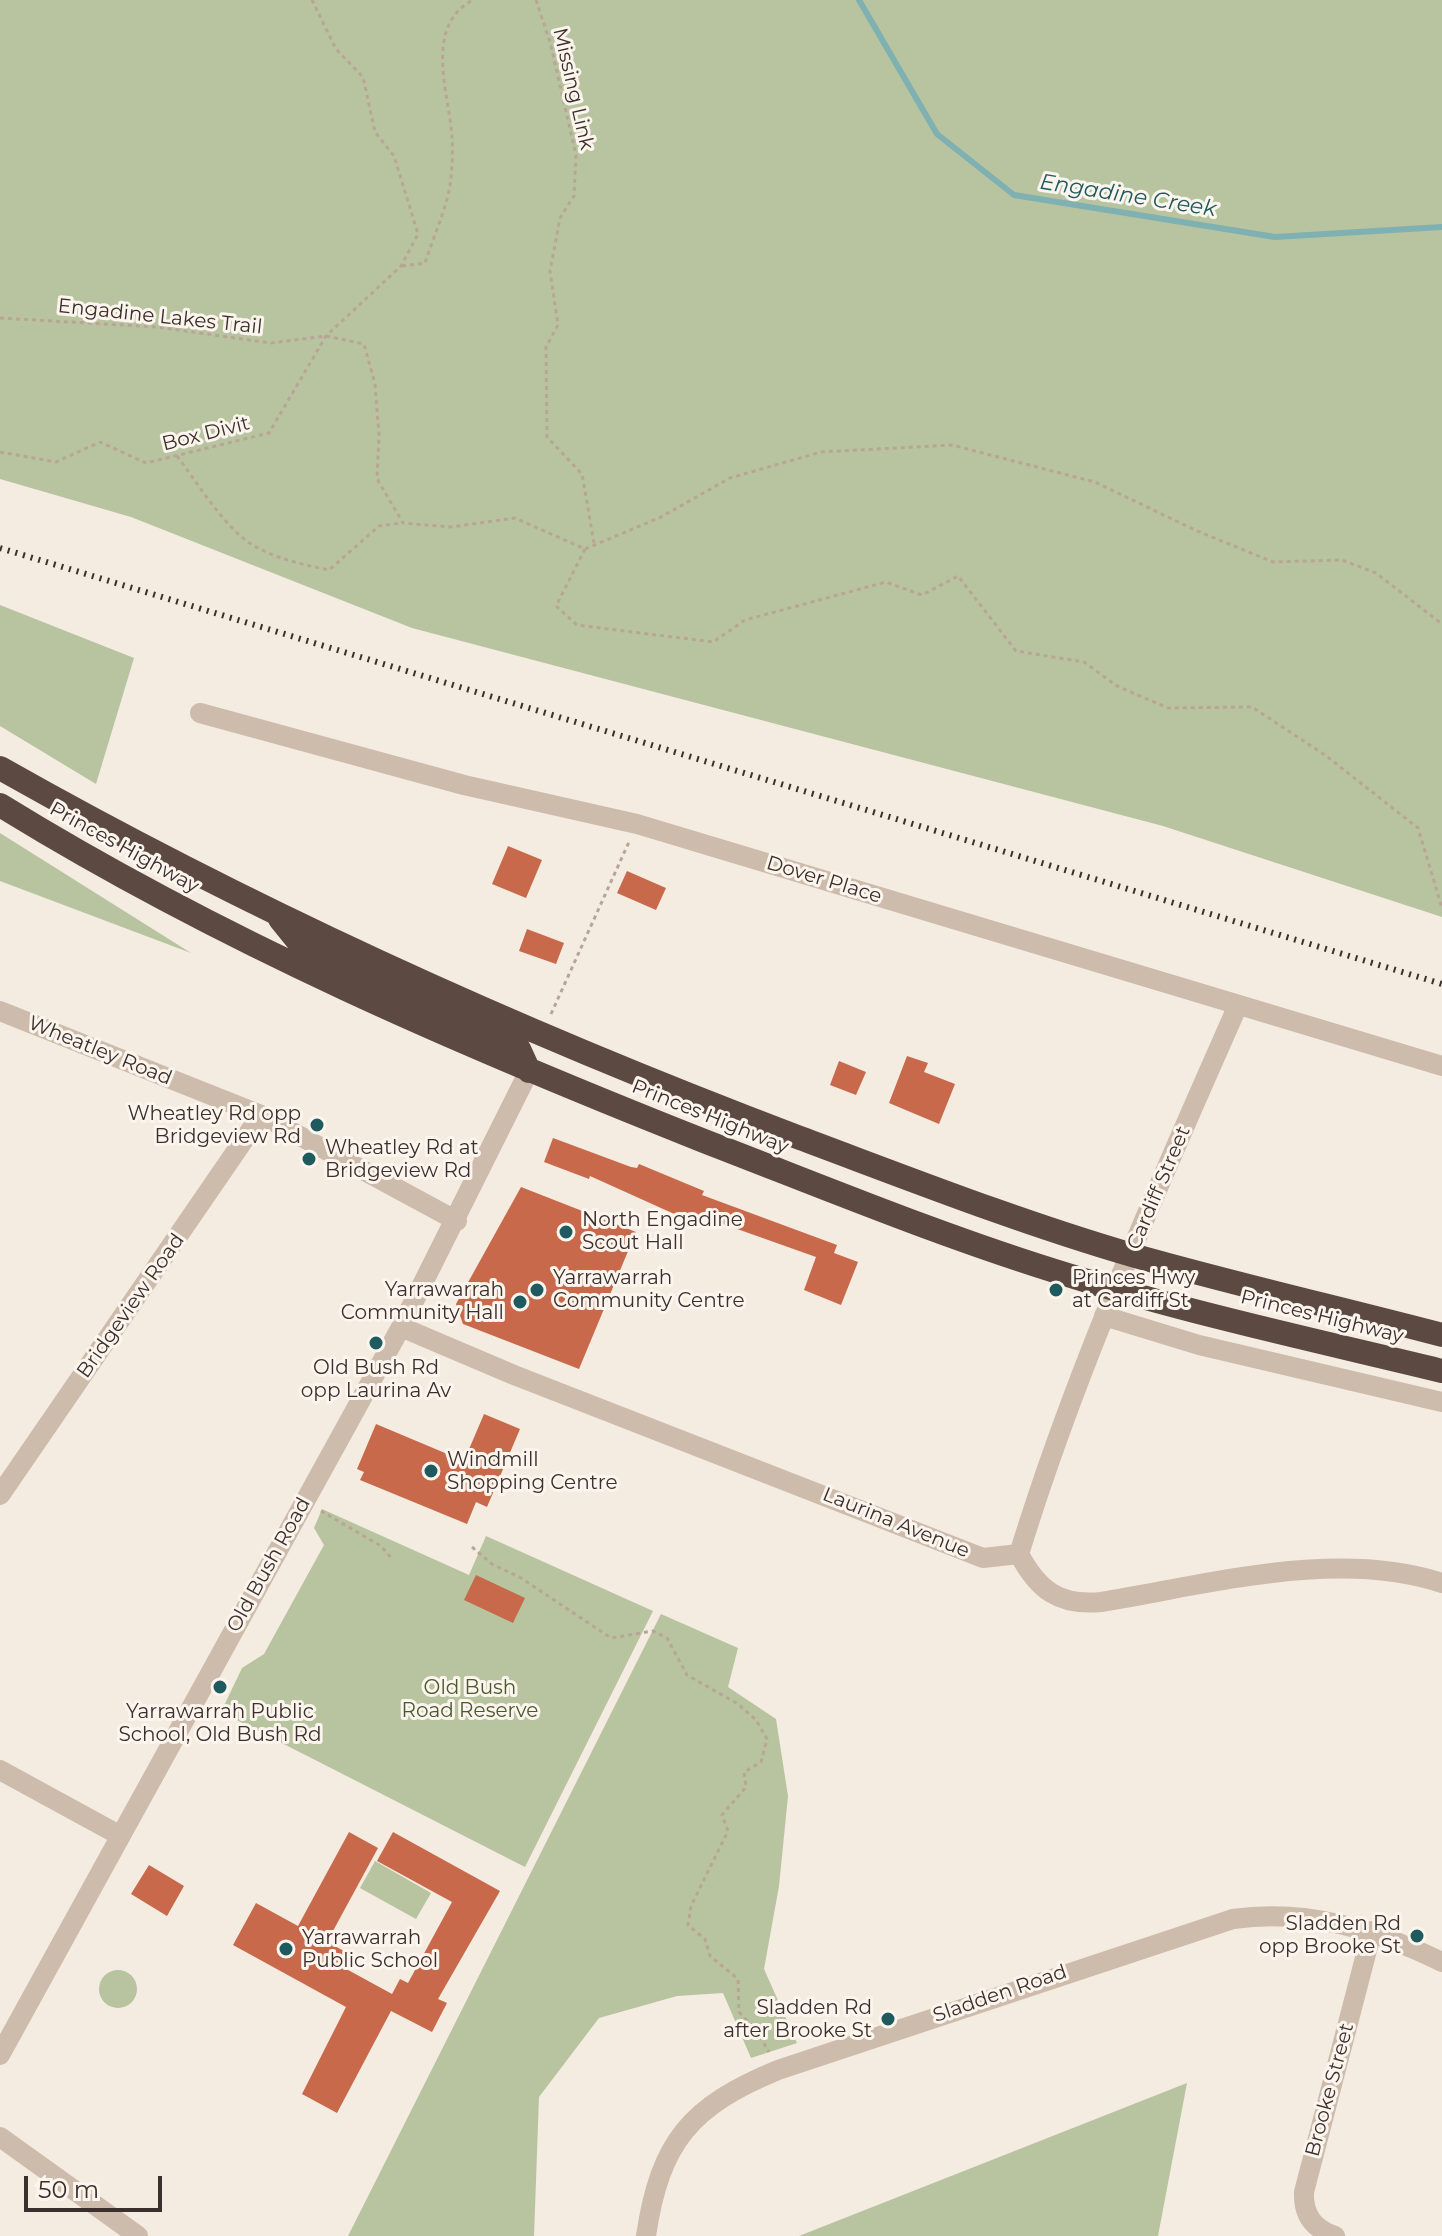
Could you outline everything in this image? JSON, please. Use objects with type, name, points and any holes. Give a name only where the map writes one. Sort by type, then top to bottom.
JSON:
[{"type":"highway","name":"Princes Highway","points":[[0,768],[148,851],[276,914],[615,1066],[897,1174],[1131,1255],[1442,1335]]},
{"type":"highway","name":"Princes Highway","points":[[0,805],[237,938],[529,1071],[905,1219],[1115,1290],[1442,1371]]},
{"type":"highway","points":[[276,914],[301,945],[316,955],[508,1040],[519,1049],[529,1071],[559,1064],[615,1066]]},
{"type":"street","name":"Dover Place","points":[[200,713],[435,778],[637,824],[1442,1066]]},
{"type":"street","name":"Cardiff Street","points":[[1019,1554],[1048,1459],[1104,1316],[1238,1005]]},
{"type":"street","name":"Wheatley Road","points":[[0,1011],[261,1115],[457,1221]]},
{"type":"street","name":"Old Bush Road","points":[[0,2055],[401,1327],[457,1221],[529,1071]]},
{"type":"street","name":"Bridgeview Road","points":[[0,1495],[261,1115]]},
{"type":"street","points":[[1104,1316],[1199,1345],[1442,1402]]},
{"type":"street","name":"Laurina Avenue","points":[[401,1327],[514,1375],[983,1558],[1019,1554]]},
{"type":"street","points":[[1019,1554],[1045,1591],[1075,1603],[1336,1568],[1395,1570],[1442,1583]]},
{"type":"street","points":[[0,1770],[119,1835]]},
{"type":"street","name":"Sladden Road","points":[[646,2236],[653,2190],[667,2156],[687,2126],[712,2104],[778,2070],[1212,1923],[1255,1915],[1333,1921],[1372,1931],[1442,1962]]},
{"type":"street","name":"Brooke Street","points":[[1335,2236],[1320,2231],[1309,2219],[1303,2204],[1304,2192],[1372,1931]]},
{"type":"street","points":[[0,2137],[138,2236]]},
{"type":"path","points":[[312,0],[336,49],[363,77],[375,132],[394,156],[418,234],[401,266],[326,336]]},
{"type":"path","points":[[401,266],[425,263],[450,187],[452,138],[443,87],[443,37],[465,4],[473,0]]},
{"type":"path","name":"Missing Link","points":[[536,0],[550,42],[576,155],[574,196],[560,218],[550,271],[558,325],[546,347],[547,437],[582,474],[594,545]]},
{"type":"path","name":"Engadine Lakes Trail","points":[[0,318],[157,327],[271,343],[326,336],[364,344],[375,384],[379,435],[377,479],[403,523]]},
{"type":"path","name":"Box Divit","points":[[0,452],[56,462],[100,442],[146,463],[269,433],[326,336]]},
{"type":"path","points":[[1442,624],[1376,573],[1342,560],[1273,562],[1195,530],[1095,482],[952,445],[821,452],[730,478],[661,517],[585,549],[556,606],[577,625],[713,642],[745,620],[886,582],[922,595],[958,576],[1016,651],[1084,662],[1117,686],[1168,708],[1252,707],[1325,755],[1418,828],[1442,908]]},
{"type":"path","points":[[177,456],[219,512],[255,547],[293,562],[329,570],[379,526],[403,523],[451,527],[515,518],[585,549]]},
{"type":"path","points":[[547,1021],[637,824]]},
{"type":"path","points":[[318,1510],[381,1546],[393,1560]]},
{"type":"path","points":[[472,1547],[492,1564],[521,1578],[611,1638],[653,1631],[667,1638],[687,1675],[738,1704],[756,1720],[767,1739],[761,1762],[744,1772],[746,1787],[722,1815],[728,1831],[691,1906],[688,1925],[705,1939],[710,1956],[738,1979],[739,2012],[757,2031],[778,2070]]},
{"type":"green space","points":[[0,0],[1442,0],[1442,917],[1163,826],[412,628],[131,517],[0,479]]},
{"type":"green space","points":[[0,605],[134,658],[96,784],[0,726]]},
{"type":"green space","points":[[0,833],[191,953],[0,881]]},
{"type":"green space","name":"Old Bush Road Reserve","points":[[322,1509],[469,1575],[486,1536],[653,1611],[525,1867],[221,1712],[242,1668],[264,1654],[324,1545],[314,1528]]},
{"type":"green space","points":[[661,1614],[738,1648],[728,1687],[776,1719],[788,1796],[779,1886],[764,1969],[797,2043],[751,2058],[723,1993],[677,1996],[599,2018],[539,2097],[534,2236],[348,2236]]},
{"type":"green space","points":[[375,1861],[431,1893],[416,1919],[360,1888]]},
{"type":"green space","points":[[118,1970],[132,1975],[137,1989],[132,2003],[118,2008],[104,2003],[99,1989],[104,1975]]},
{"type":"green space","points":[[1187,2083],[1158,2236],[799,2236]]},
{"type":"building","points":[[508,846],[542,860],[526,898],[492,884]]},
{"type":"building","points":[[627,871],[666,888],[656,910],[617,893]]},
{"type":"building","points":[[527,929],[564,943],[556,964],[519,951]]},
{"type":"building","points":[[907,1056],[928,1063],[924,1072],[955,1084],[939,1124],[889,1103]]},
{"type":"building","points":[[839,1061],[866,1072],[856,1095],[830,1085]]},
{"type":"building","points":[[553,1138],[631,1167],[637,1168],[639,1164],[704,1191],[702,1195],[837,1245],[834,1253],[858,1262],[841,1305],[804,1290],[816,1257],[695,1214],[692,1222],[590,1176],[589,1179],[544,1162]]},
{"type":"building","name":"Yarrawarrah Community Centre","points":[[521,1187],[636,1232],[579,1369],[463,1324],[456,1304]]},
{"type":"building","name":"Windmill Shopping Centre","points":[[484,1414],[520,1429],[487,1507],[476,1502],[467,1524],[360,1480],[364,1472],[357,1469],[376,1424],[464,1461]]},
{"type":"building","points":[[476,1575],[525,1598],[513,1623],[464,1600]]},
{"type":"building","points":[[349,1832],[378,1848],[327,1942],[346,1952],[339,1965],[392,1994],[400,1979],[408,1983],[452,1902],[377,1861],[393,1832],[500,1891],[438,1999],[447,2003],[432,2032],[391,2011],[337,2113],[302,2094],[346,2007],[233,1945],[256,1903],[298,1926]]},
{"type":"building","points":[[149,1865],[184,1886],[167,1916],[131,1894]]},
{"type":"waterway","name":"Engadine Creek","points":[[859,0],[937,134],[1014,195],[1275,237],[1442,227]]},
{"type":"railway","points":[[0,548],[1442,984]]},
{"type":"place","name":"Wheatley Rd opp Bridgeview Rd","points":[[317,1125]]},
{"type":"place","name":"Wheatley Rd at Bridgeview Rd","points":[[309,1159]]},
{"type":"place","name":"North Engadine Scout Hall","points":[[566,1232]]},
{"type":"place","name":"Yarrawarrah Community Centre","points":[[537,1290]]},
{"type":"place","name":"Princes Hwy at Cardiff St","points":[[1056,1290]]},
{"type":"place","name":"Yarrawarrah Community Hall","points":[[520,1302]]},
{"type":"place","name":"Old Bush Rd opp Laurina Av","points":[[376,1343]]},
{"type":"place","name":"Windmill Shopping Centre","points":[[431,1471]]},
{"type":"place","name":"Yarrawarrah Public School, Old Bush Rd","points":[[220,1687]]},
{"type":"place","name":"Sladden Rd opp Brooke St","points":[[1417,1936]]},
{"type":"place","name":"Yarrawarrah Public School","points":[[286,1949]]},
{"type":"place","name":"Sladden Rd after Brooke St","points":[[888,2019]]}]
